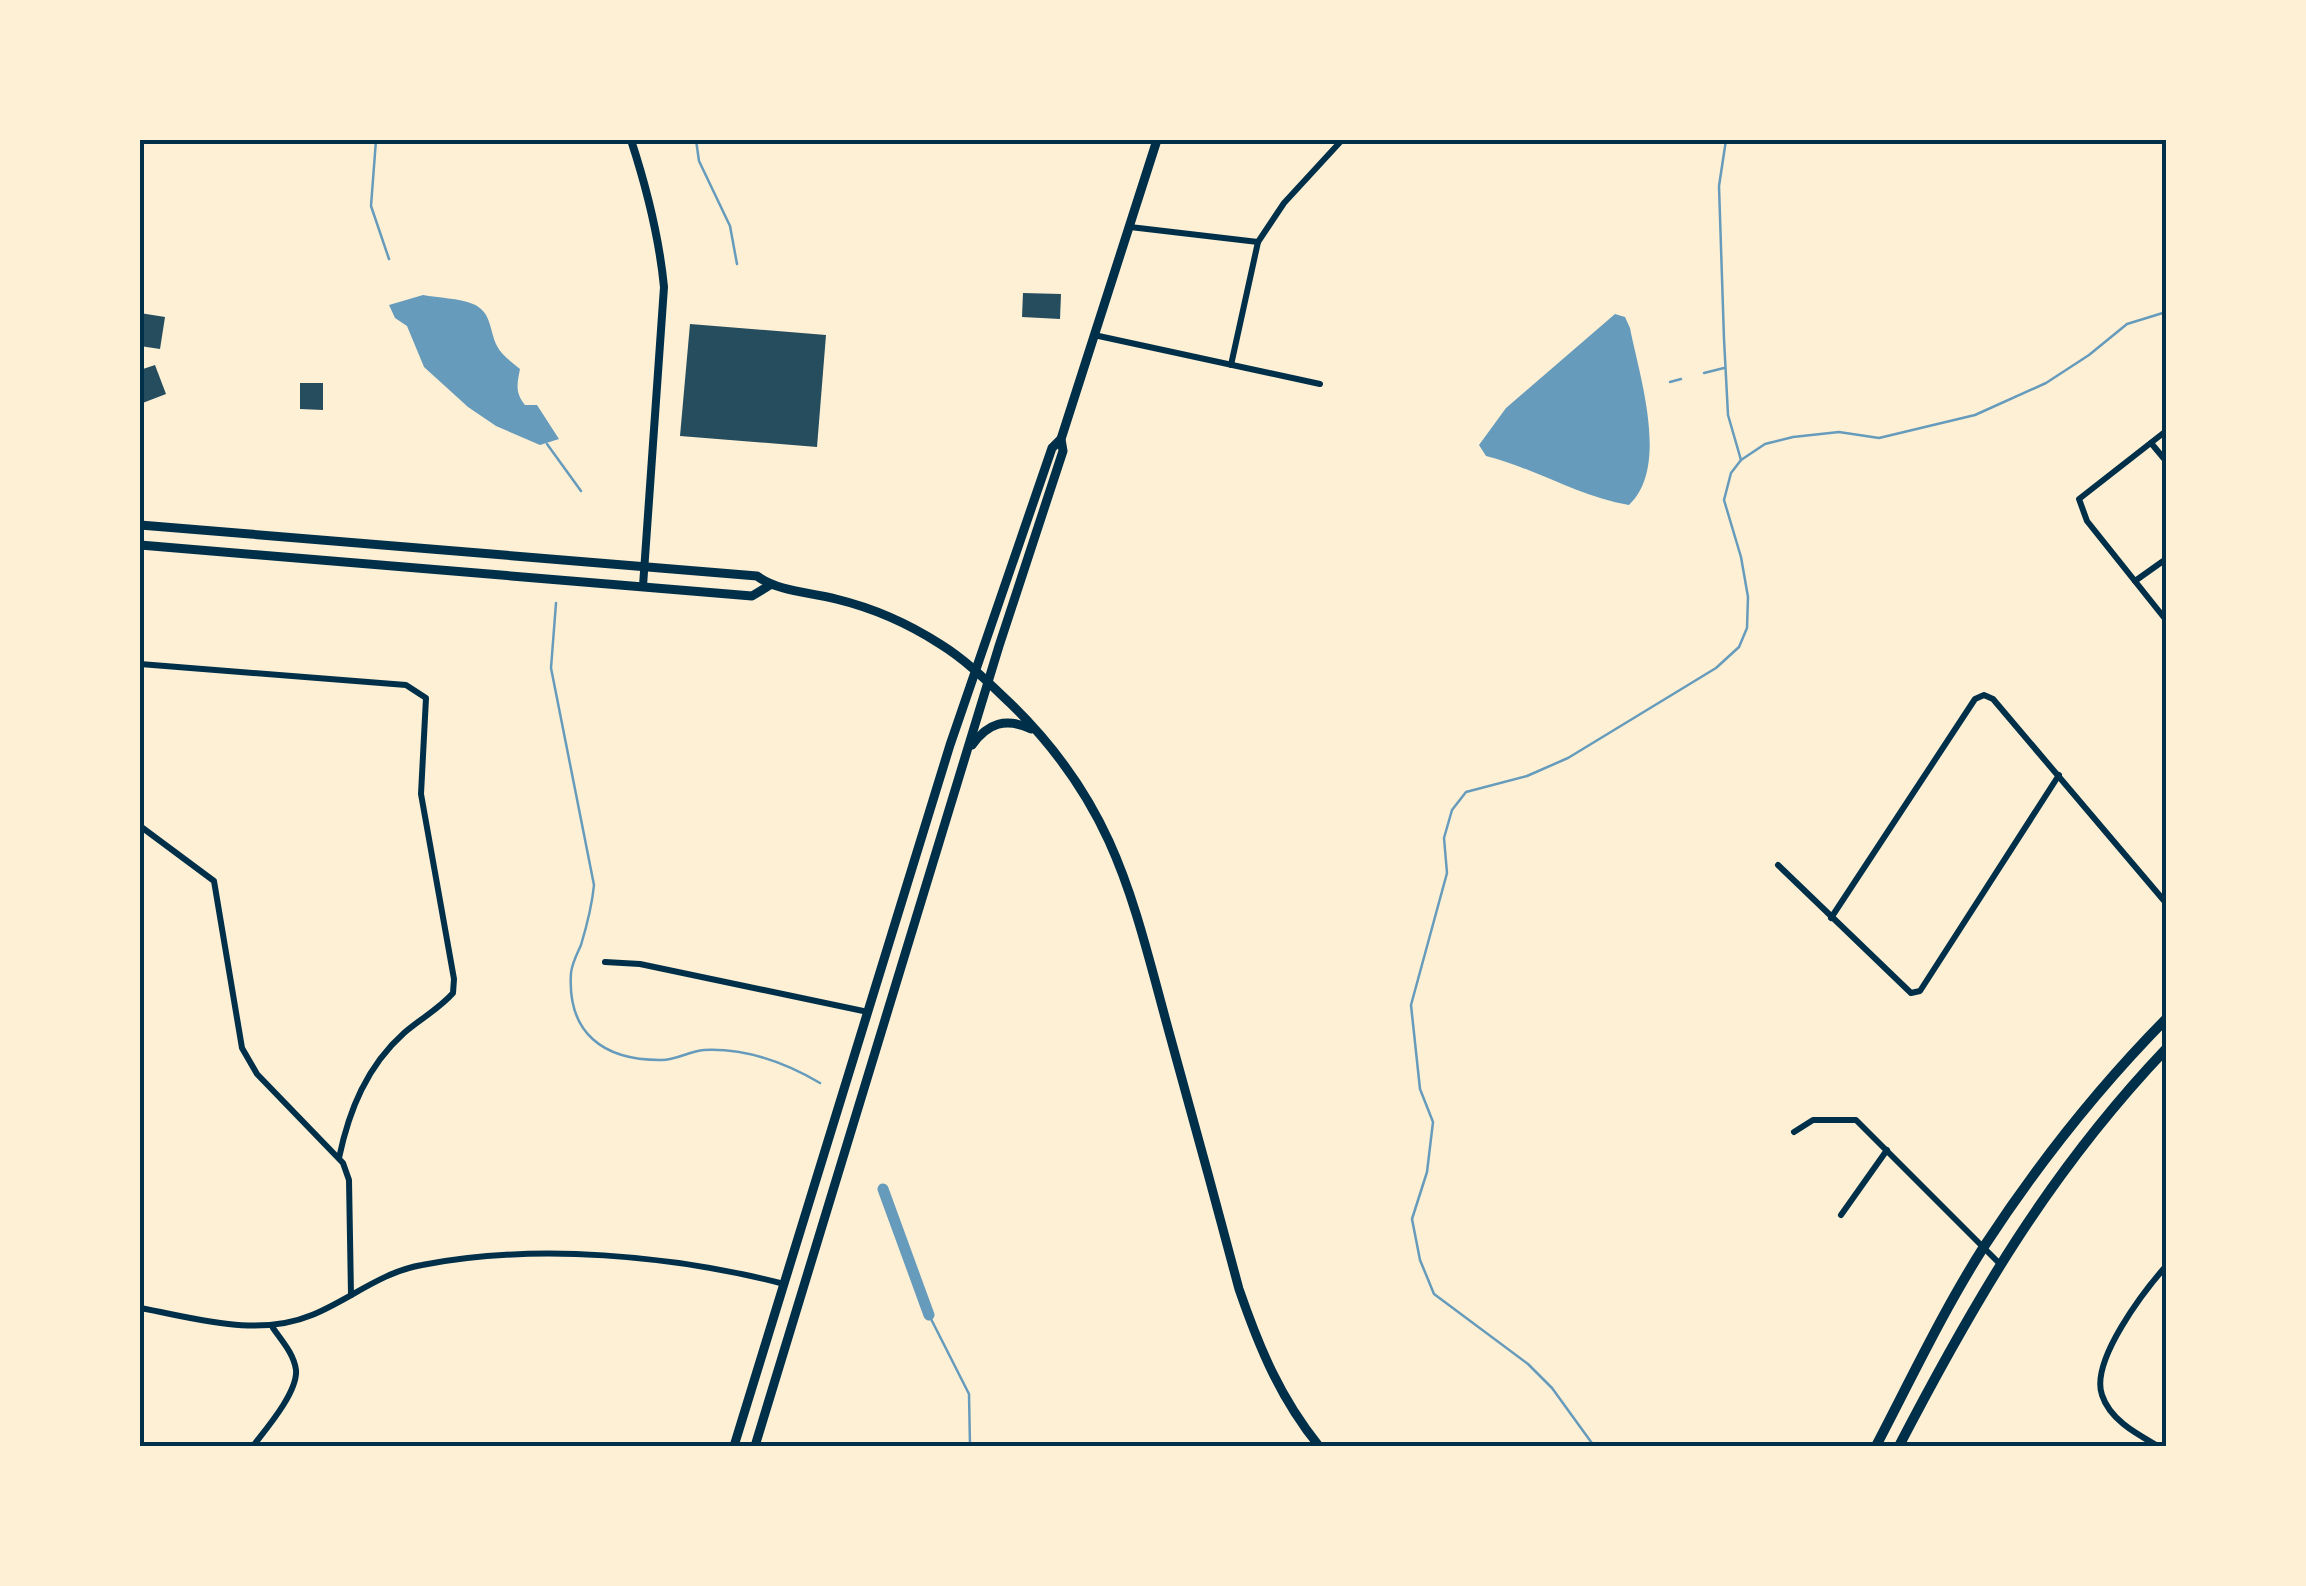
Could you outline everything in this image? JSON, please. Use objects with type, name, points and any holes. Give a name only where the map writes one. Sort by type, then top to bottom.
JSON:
[{"type":"highway","points":[[1876,1446],[1984,1248],[2066,1131],[2166,1019]]},
{"type":"highway","points":[[1900,1446],[1999,1263],[2082,1144],[2166,1048]]},
{"type":"highway","points":[[2066,1131],[2082,1144]]},
{"type":"main road","points":[[734,1446],[903,892],[1052,448],[1060,439],[1157,140]]},
{"type":"main road","points":[[754,1446],[1063,450],[1060,439]]},
{"type":"main road","points":[[140,525],[757,576],[770,586],[841,600],[896,620],[942,645],[988,682],[1038,732],[1088,796],[1125,876],[1259,1346],[1281,1393],[1319,1446]]},
{"type":"main road","points":[[140,545],[752,596],[770,586]]},
{"type":"main road","points":[[967,754],[984,731],[1002,722],[1019,723],[1038,732]]},
{"type":"main road","points":[[903,892],[923,902]]},
{"type":"main road","points":[[868,1012],[886,1018]]},
{"type":"main road","points":[[784,1284],[802,1292]]},
{"type":"street","points":[[631,140],[648,189],[664,287],[643,586]]},
{"type":"street","points":[[1231,365],[1258,242],[1284,203],[1342,140]]},
{"type":"street","points":[[1130,227],[1258,242]]},
{"type":"street","points":[[1094,336],[1320,384]]},
{"type":"street","points":[[2166,432],[2080,499],[2087,521],[2166,620]]},
{"type":"street","points":[[2151,443],[2166,461]]},
{"type":"street","points":[[2135,581],[2166,559]]},
{"type":"street","points":[[140,664],[406,685],[426,698],[421,794],[454,979],[452,992],[392,1044],[370,1073],[348,1118],[339,1158]]},
{"type":"street","points":[[1831,918],[1975,700],[1984,696],[1993,700],[2166,903]]},
{"type":"street","points":[[1778,865],[1911,993],[1920,991],[2058,774]]},
{"type":"street","points":[[140,826],[214,882],[242,1048],[257,1074],[339,1158],[349,1180],[351,1295]]},
{"type":"street","points":[[605,962],[640,964],[868,1012]]},
{"type":"street","points":[[1794,1132],[1813,1120],[1856,1120],[1999,1263]]},
{"type":"street","points":[[1841,1214],[1887,1150]]},
{"type":"street","points":[[140,1308],[273,1328],[312,1315],[416,1266],[482,1256],[623,1258],[726,1269],[784,1284]]},
{"type":"street","points":[[2158,1446],[2110,1412],[2100,1392],[2102,1364],[2150,1284],[2166,1266]]},
{"type":"street","points":[[253,1446],[292,1389],[296,1374],[292,1356],[273,1328]]},
{"type":"water","points":[[423,295],[467,302],[484,312],[499,350],[520,369],[518,388],[522,401],[525,405],[537,405],[559,439],[540,445],[496,426],[468,407],[424,367],[407,326],[395,318],[389,305]]},
{"type":"water","points":[[1615,314],[1625,317],[1630,328],[1650,445],[1641,488],[1629,505],[1592,496],[1486,456],[1479,445],[1506,408]]},
{"type":"building","points":[[1023,293],[1061,294],[1060,319],[1022,317]]},
{"type":"building","points":[[140,313],[165,317],[160,349],[140,346]]},
{"type":"building","points":[[690,324],[826,335],[817,447],[680,436]]},
{"type":"building","points":[[155,365],[166,394],[140,404],[140,370]]},
{"type":"building","points":[[300,383],[323,383],[323,410],[300,409]]},
{"type":"waterway","points":[[376,140],[371,206],[389,259]]},
{"type":"waterway","points":[[696,140],[699,161],[730,226],[737,264]]},
{"type":"waterway","points":[[1726,140],[1719,186],[1724,339],[1728,415],[1741,460]]},
{"type":"waterway","points":[[1594,1446],[1552,1388],[1528,1364],[1434,1294],[1420,1260],[1412,1219],[1427,1172],[1433,1122],[1420,1089],[1411,1005],[1447,873],[1444,838],[1452,810],[1466,792],[1527,776],[1568,758],[1716,668],[1739,647],[1747,628],[1748,597],[1724,500],[1731,473],[1741,460],[1765,444],[1793,437],[1839,432],[1879,438],[1975,415],[2046,383],[2127,324],[2166,312]]},
{"type":"waterway","points":[[1704,373],[1724,368]]},
{"type":"waterway","points":[[1670,382],[1681,379]]},
{"type":"waterway","points":[[547,444],[581,491]]},
{"type":"waterway","points":[[556,603],[551,668],[594,885],[571,973],[571,994],[582,1027],[593,1039],[621,1055],[666,1060],[704,1050],[750,1054],[820,1083]]},
{"type":"waterway","points":[[883,1189],[929,1315]]},
{"type":"waterway","points":[[929,1315],[969,1394],[970,1446]]}]
